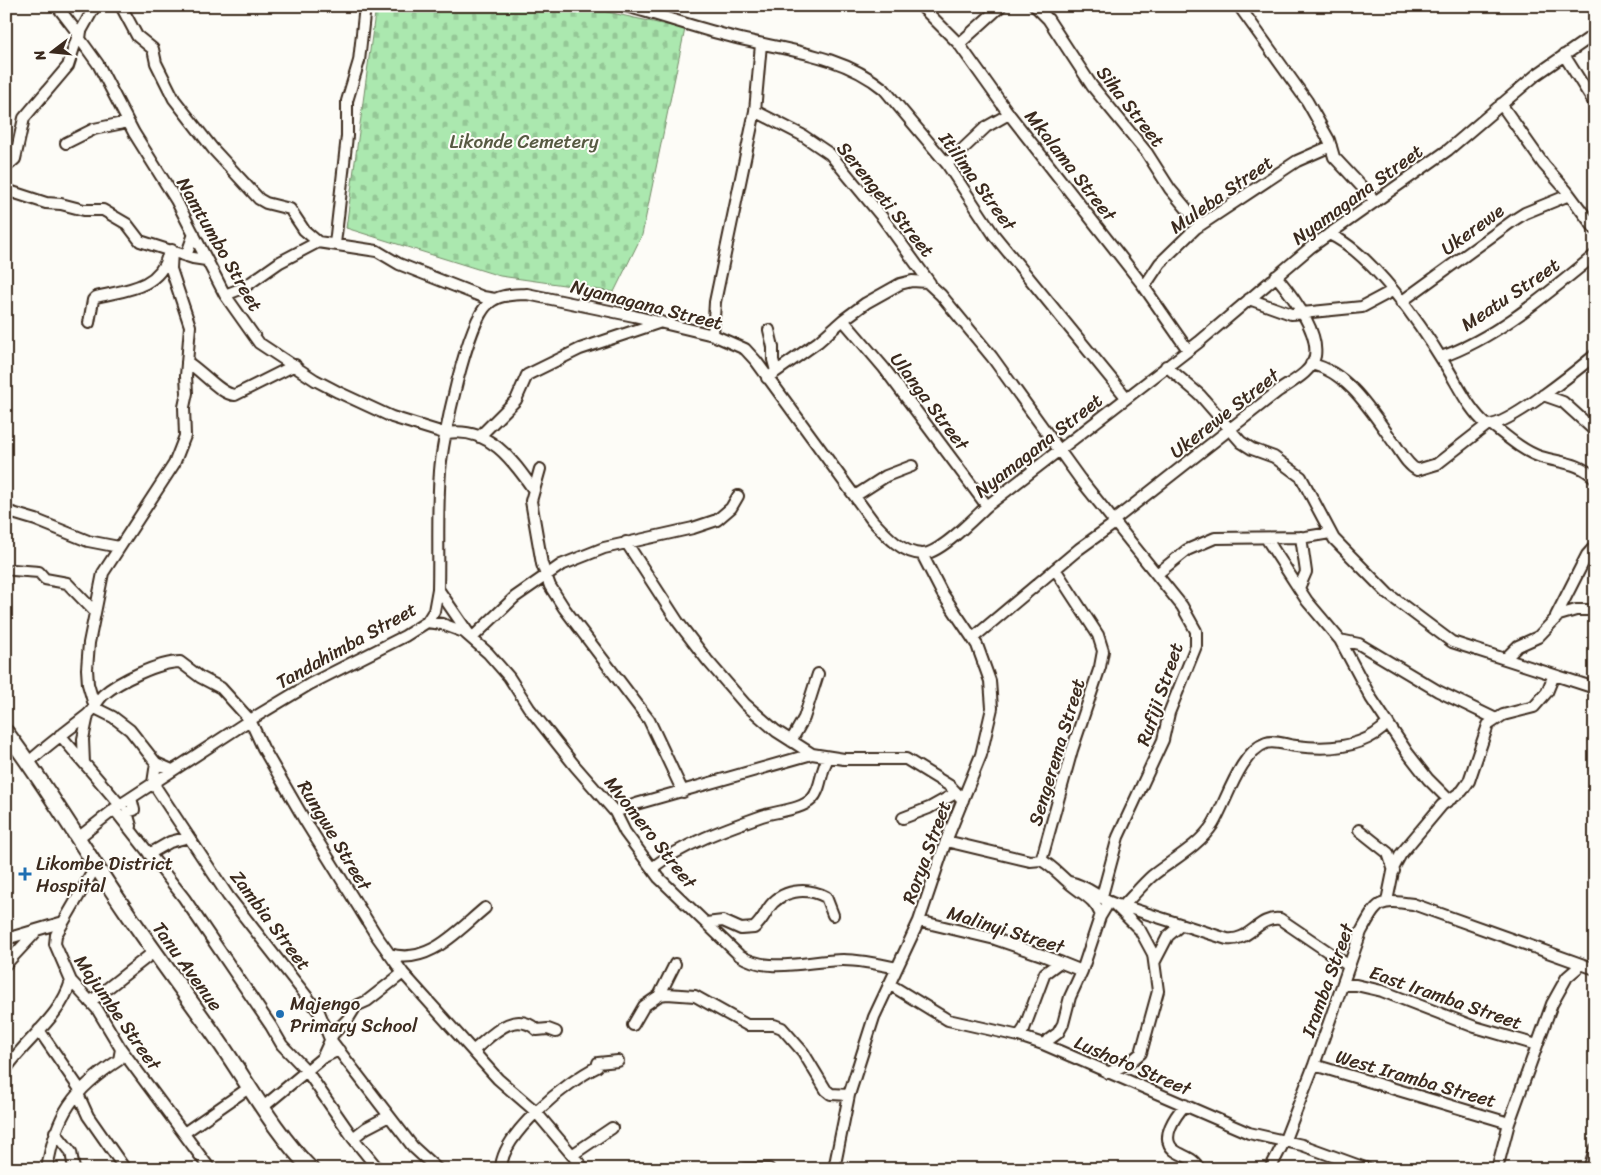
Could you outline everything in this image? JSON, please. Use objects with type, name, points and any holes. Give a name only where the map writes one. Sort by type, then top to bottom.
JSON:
[{"type":"street","name":"Namtumbo Street","points":[[58,6],[98,64],[128,122],[194,234],[225,295],[259,343],[315,380],[392,417],[447,433],[464,432],[490,441],[505,452],[517,465],[533,490]]},
{"type":"street","points":[[6,167],[15,159],[24,118],[68,66],[79,36],[95,6]]},
{"type":"street","points":[[121,6],[137,36],[153,49],[156,63],[174,99],[213,149],[259,199],[290,210],[304,230],[318,242],[377,251],[398,264],[484,297],[495,299]]},
{"type":"street","points":[[335,244],[348,127],[347,101],[359,61],[365,6]]},
{"type":"street","name":"Itilima Street","points":[[625,6],[761,44],[826,59],[862,73],[884,89],[948,164],[994,235],[1126,397]]},
{"type":"street","name":"Mkalama Street","points":[[921,6],[959,44],[1008,114],[1144,287],[1188,350]]},
{"type":"street","points":[[959,44],[1001,6]]},
{"type":"street","name":"Siha Street","points":[[1035,6],[1048,19],[1097,92],[1143,148],[1170,189],[1202,224]]},
{"type":"street","points":[[1239,6],[1293,80],[1331,146],[1334,157],[1375,201]]},
{"type":"street","name":"Nyamagana Street","points":[[495,299],[527,294],[662,322],[713,335],[745,349],[872,520],[894,542],[910,551],[922,554],[942,544],[1059,449],[1188,350],[1329,234],[1448,150],[1501,104],[1564,55],[1595,34]]},
{"type":"street","points":[[713,335],[715,302],[755,111],[761,44]]},
{"type":"street","points":[[1564,55],[1595,104]]},
{"type":"street","points":[[1501,104],[1529,146],[1595,229]]},
{"type":"street","name":"Serengeti Street","points":[[755,111],[794,131],[830,154],[882,217],[932,286],[992,356],[1059,449]]},
{"type":"street","points":[[948,164],[986,127],[1008,114]]},
{"type":"street","points":[[66,143],[94,129],[128,122]]},
{"type":"street","name":"Muleba Street","points":[[1144,287],[1160,263],[1202,224],[1297,161],[1331,146]]},
{"type":"street","points":[[6,190],[46,203],[61,204],[79,210],[103,210],[127,224],[140,241],[186,256],[206,260]]},
{"type":"street","name":"Ukerewe","points":[[1401,302],[1520,216],[1569,194]]},
{"type":"street","points":[[186,256],[194,234]]},
{"type":"street","points":[[1329,234],[1344,240],[1392,291],[1441,357],[1473,409],[1490,425],[1532,453],[1541,457],[1570,463],[1583,469],[1595,478]]},
{"type":"street","points":[[225,295],[243,288],[280,262],[318,242]]},
{"type":"street","points":[[89,323],[93,300],[96,297],[129,290],[152,280],[165,266],[170,250]]},
{"type":"street","points":[[84,763],[83,739],[91,711],[87,668],[94,612],[103,573],[174,464],[182,447],[186,431],[184,407],[187,393],[190,326],[171,269],[170,250]]},
{"type":"street","name":"Meatu Street","points":[[1441,357],[1461,349],[1524,310],[1595,255]]},
{"type":"street","points":[[1276,276],[1302,313],[1315,348],[1315,357],[1311,364],[1322,366],[1342,379],[1366,405],[1406,461],[1417,470],[1436,464],[1490,425],[1500,422],[1543,395],[1595,355]]},
{"type":"street","name":"Serengeti Street","points":[[767,378],[833,330],[842,320],[900,284],[922,281],[932,286]]},
{"type":"street","points":[[1249,299],[1291,314],[1362,307],[1392,291]]},
{"type":"street","name":"Tandahimba Street","points":[[78,838],[117,807],[250,720],[310,684],[405,636],[427,622],[434,611],[438,589],[440,471],[447,433],[475,322],[484,307],[495,299]]},
{"type":"street","name":"Ulanga Street","points":[[842,320],[884,368],[987,506]]},
{"type":"street","points":[[479,437],[516,400],[527,375],[580,349],[662,322]]},
{"type":"street","points":[[769,330],[776,371]]},
{"type":"street","points":[[187,362],[201,370],[224,393],[235,396],[295,365]]},
{"type":"street","name":"Ukerewe Street","points":[[972,638],[1055,569],[1204,451],[1229,428],[1299,376],[1311,364]]},
{"type":"street","points":[[1166,366],[1200,395],[1241,442],[1274,457],[1301,477],[1330,533],[1388,594],[1452,642],[1595,688]]},
{"type":"street","points":[[1543,395],[1563,402],[1595,431]]},
{"type":"street","name":"Rufiji Street","points":[[1042,1044],[1052,1038],[1063,1024],[1070,997],[1082,971],[1101,915],[1112,902],[1118,838],[1162,740],[1169,713],[1196,646],[1196,631],[1192,621],[1059,449]]},
{"type":"street","points":[[855,496],[886,476],[912,466]]},
{"type":"street","points":[[540,469],[533,490],[532,510],[546,577],[564,608],[649,720],[683,792]]},
{"type":"street","points":[[438,589],[471,636],[515,597],[572,560],[626,542],[693,528],[717,520],[733,506],[738,496]]},
{"type":"street","points":[[6,511],[36,520],[88,541],[119,547]]},
{"type":"street","points":[[1157,574],[1187,550],[1215,538],[1266,538],[1330,533]]},
{"type":"street","points":[[1299,588],[1306,572],[1301,536]]},
{"type":"street","points":[[1266,538],[1299,588],[1340,640],[1371,698],[1417,766],[1448,799]]},
{"type":"street","points":[[626,542],[678,622],[707,660],[745,704],[791,741],[812,754],[829,757],[877,760],[906,759],[950,786],[960,796],[903,818]]},
{"type":"street","points":[[1505,658],[1518,646],[1538,637],[1554,619],[1587,555],[1595,546]]},
{"type":"street","name":"Rorya Street","points":[[834,1169],[849,1095],[874,1017],[919,921],[960,796],[981,754],[993,697],[986,665],[972,638],[942,593],[922,554]]},
{"type":"street","name":"Sengerema Street","points":[[1041,860],[1072,750],[1103,658],[1098,635],[1055,569]]},
{"type":"street","points":[[13,570],[39,572],[45,579],[67,583],[77,591],[94,612]]},
{"type":"street","points":[[1554,619],[1565,612],[1595,610]]},
{"type":"street","name":"Mvomero Street","points":[[427,622],[442,624],[471,636],[509,677],[529,708],[615,812],[625,832],[652,868],[675,894],[739,955],[756,963],[779,965],[845,960],[897,968]]},
{"type":"street","points":[[1340,640],[1359,644],[1438,691],[1496,719]]},
{"type":"street","name":"Rungwe Street","points":[[29,762],[91,711],[105,694],[123,682],[164,664],[180,662],[200,677],[221,688],[250,720],[263,748],[304,819],[389,954],[403,973],[498,1079],[535,1111],[584,1169]]},
{"type":"street","points":[[791,741],[804,718],[818,674]]},
{"type":"street","points":[[1554,675],[1547,692],[1534,707],[1496,719],[1488,725],[1483,735],[1469,781],[1462,791],[1448,799],[1401,854],[1394,870],[1387,901],[1422,907],[1581,966],[1595,969]]},
{"type":"street","points":[[91,711],[113,717],[130,730],[156,763],[172,770]]},
{"type":"street","points":[[1112,902],[1153,876],[1208,831],[1220,812],[1231,785],[1257,748],[1272,742],[1324,749],[1338,747],[1359,741],[1377,732],[1388,723]]},
{"type":"street","name":"Tanu Avenue","points":[[6,732],[29,762],[96,866],[250,1087],[262,1108],[308,1168]]},
{"type":"street","points":[[60,735],[84,763],[149,854],[184,898],[282,1044],[306,1070],[353,1138],[378,1169]]},
{"type":"street","points":[[615,812],[812,754]]},
{"type":"street","points":[[652,868],[675,851],[760,817],[808,802],[816,793],[822,768],[829,757]]},
{"type":"street","points":[[153,783],[156,763]]},
{"type":"street","name":"Zambia Street","points":[[153,783],[233,902],[320,1012],[330,1039],[413,1147],[434,1168]]},
{"type":"street","points":[[131,798],[134,810],[128,812],[128,817],[134,833]]},
{"type":"street","points":[[1359,830],[1388,853],[1394,870]]},
{"type":"street","points":[[149,854],[170,842],[189,837]]},
{"type":"street","points":[[946,841],[1008,857],[1030,861],[1041,860],[1055,868],[1069,882],[1091,898],[1101,915]]},
{"type":"street","name":"Majumbe Street","points":[[96,866],[60,923],[55,944],[70,981],[90,1002],[121,1049],[210,1169]]},
{"type":"street","points":[[1069,882],[1083,885],[1112,902],[1181,925],[1235,940],[1243,939],[1264,922],[1280,919],[1349,966]]},
{"type":"street","points":[[706,923],[723,921],[741,929],[754,928],[765,916],[769,908],[783,895],[800,891],[812,891],[826,897],[833,915]]},
{"type":"street","name":"Iramba Street","points":[[1270,1169],[1284,1142],[1314,1065],[1361,932],[1372,912],[1387,901]]},
{"type":"street","points":[[1108,1073],[1129,1063],[1142,1049],[1158,990],[1155,961],[1140,930],[1112,902]]},
{"type":"street","points":[[389,954],[405,958],[424,954],[442,943],[485,908]]},
{"type":"street","name":"Malinyi Street","points":[[919,921],[979,935],[1082,971]]},
{"type":"street","points":[[6,939],[35,932],[60,923]]},
{"type":"street","points":[[1155,961],[1168,936],[1181,925]]},
{"type":"street","points":[[6,964],[35,932]]},
{"type":"street","points":[[90,1002],[155,951]]},
{"type":"street","points":[[1019,1036],[1024,1029],[1045,973],[1060,962]]},
{"type":"street","points":[[659,996],[675,964]]},
{"type":"street","points":[[1497,1169],[1509,1123],[1552,1004],[1567,977],[1581,966]]},
{"type":"street","points":[[322,1058],[330,1039],[360,1002],[367,1001],[403,973]]},
{"type":"street","points":[[6,1069],[66,998],[70,981]]},
{"type":"street","name":"Lushoto Street","points":[[889,984],[948,1020],[1019,1036],[1042,1044],[1249,1133],[1302,1145],[1368,1169]]},
{"type":"street","name":"East Iramba Street","points":[[1343,985],[1356,985],[1382,991],[1475,1027],[1537,1045]]},
{"type":"street","points":[[633,1025],[644,1006],[659,996],[667,994],[693,996],[747,1025],[779,1026],[803,1052],[826,1090],[831,1094],[849,1095]]},
{"type":"street","points":[[474,1050],[498,1030],[517,1022],[529,1023],[537,1030],[548,1029],[556,1032]]},
{"type":"street","points":[[40,1030],[79,1092],[88,1116],[125,1169]]},
{"type":"street","points":[[119,1060],[121,1049]]},
{"type":"street","points":[[262,1108],[322,1058],[340,1050]]},
{"type":"street","points":[[47,1169],[55,1132],[62,1114],[79,1092],[104,1070],[119,1060],[131,1062]]},
{"type":"street","points":[[501,1169],[507,1149],[535,1111],[587,1072],[597,1067],[598,1063],[618,1061]]},
{"type":"street","name":"West Iramba Street","points":[[1314,1065],[1509,1123]]},
{"type":"street","points":[[184,1133],[250,1087]]},
{"type":"street","points":[[1185,1105],[1173,1121],[1169,1141],[1173,1149],[1193,1160],[1199,1169]]},
{"type":"street","points":[[353,1138],[366,1128],[389,1116]]},
{"type":"street","points":[[572,1155],[612,1128]]},
{"type":"street","points":[[55,1132],[70,1152],[74,1162],[74,1169]]},
{"type":"street","points":[[1588,1169],[1595,1149]]},
{"type":"street","points":[[745,1169],[770,1169]]},
{"type":"green space","name":"Likonde Cemetery","points":[[376,6],[580,6],[685,29],[642,235],[614,292],[500,276],[346,228]]},
{"type":"place","name":"Likombe District Hospital","points":[[25,874]]},
{"type":"place","name":"Majengo Primary School","points":[[280,1014]]}]
